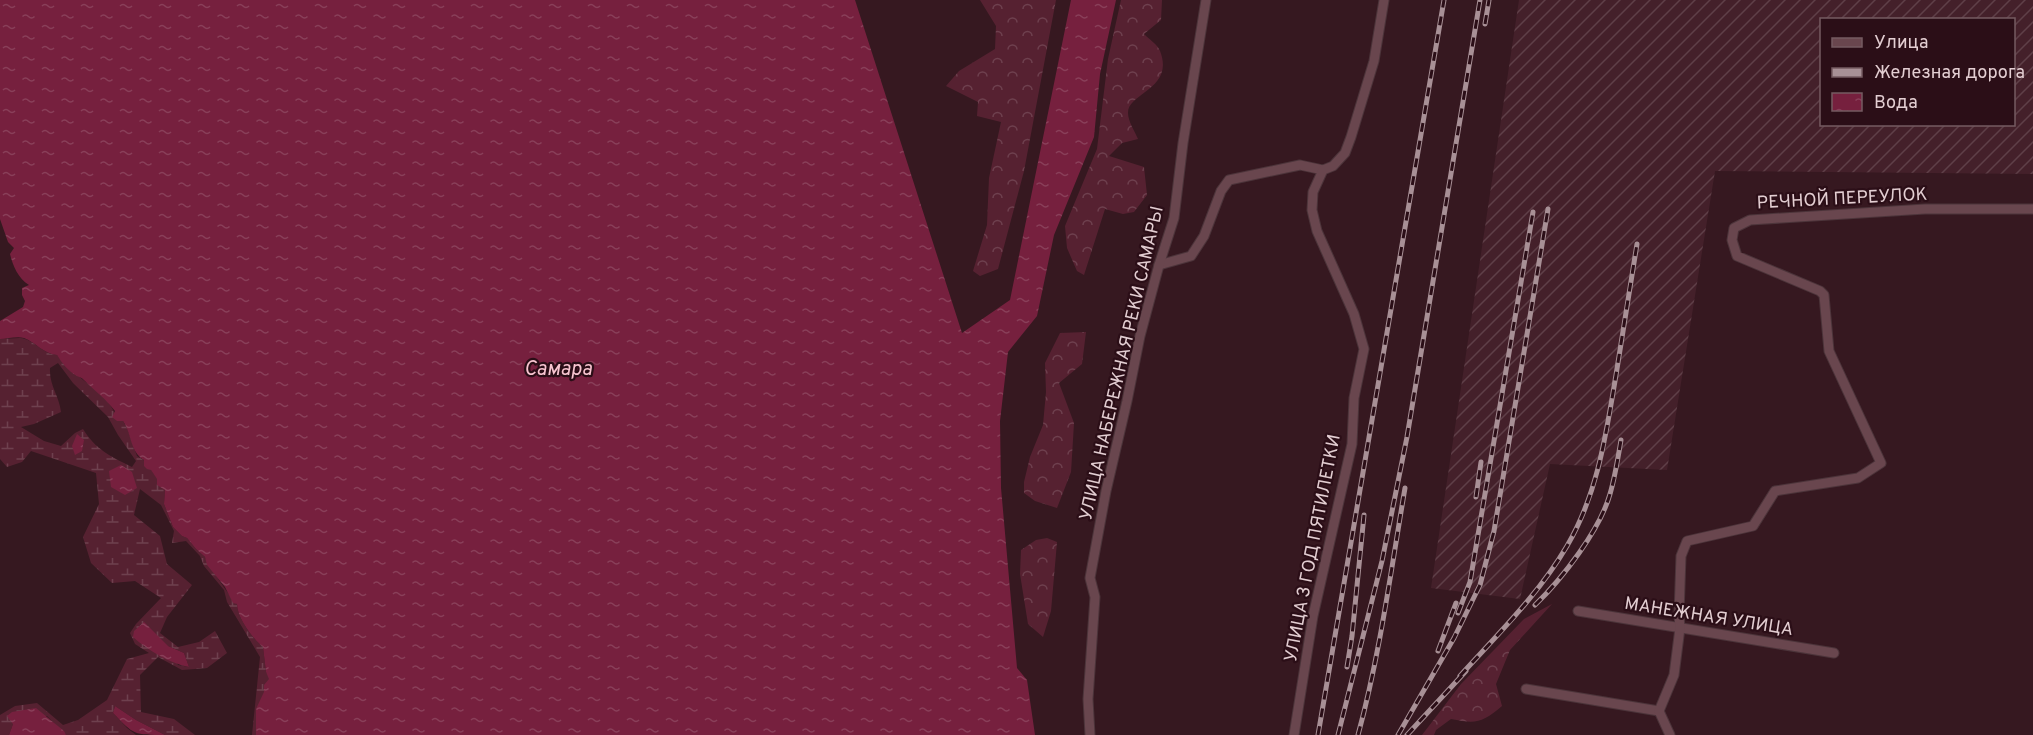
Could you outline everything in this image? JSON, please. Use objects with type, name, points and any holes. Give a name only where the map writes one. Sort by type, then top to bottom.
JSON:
[{"type":"street","name":"УЛИЦА НАБЕРЕЖНАЯ РЕКИ САМАРЫ","points":[[1090,735],[1088,699],[1095,597],[1090,578],[1106,491],[1128,401],[1140,336],[1174,218],[1183,143],[1206,0]]},
{"type":"street","name":"УЛИЦА 3 ГОД ПЯТИЛЕТКИ","points":[[1294,735],[1313,616],[1352,444],[1354,398],[1364,349],[1354,314],[1317,231],[1312,210],[1313,192],[1323,170],[1333,166],[1344,153],[1350,137],[1374,61],[1384,0]]},
{"type":"street","points":[[1159,265],[1191,256],[1204,236],[1221,191],[1229,180],[1300,165],[1323,170]]},
{"type":"street","name":"РЕЧНОЙ ПЕРЕУЛОК","points":[[1659,711],[1674,675],[1680,628],[1678,615],[1681,556],[1687,541],[1754,526],[1774,490],[1858,478],[1881,463],[1829,351],[1824,295],[1820,291],[1737,256],[1732,240],[1734,228],[1750,220],[1761,219],[1925,209],[2033,209]]},
{"type":"street","name":"МАНЕЖНАЯ УЛИЦА","points":[[1578,611],[1834,653]]},
{"type":"street","points":[[1526,689],[1659,711],[1670,735]]},
{"type":"shaded area","points":[[1519,0],[2033,0],[2033,174],[1715,171],[1667,470],[1550,464],[1520,599],[1431,588]]},
{"type":"green space","points":[[980,0],[1056,0],[1024,171],[998,269],[980,276],[973,271],[987,225],[989,178],[1001,122],[977,116],[978,102],[946,86],[959,71],[995,49],[996,26]]},
{"type":"green space","points":[[1121,0],[1162,0],[1161,20],[1144,34],[1160,51],[1163,64],[1161,74],[1156,82],[1130,106],[1129,119],[1138,139],[1122,143],[1109,156],[1144,167],[1147,195],[1134,212],[1123,214],[1105,209],[1084,275],[1077,271],[1067,248],[1065,226],[1097,149],[1108,59]]},
{"type":"green space","points":[[1086,332],[1082,364],[1059,383],[1074,423],[1071,472],[1057,508],[1035,501],[1024,493],[1024,482],[1030,457],[1043,425],[1046,392],[1045,363],[1060,333]]},
{"type":"green space","points":[[0,339],[25,339],[57,355],[64,364],[108,402],[117,421],[123,421],[137,456],[145,461],[165,490],[164,504],[173,527],[205,557],[237,604],[246,628],[263,647],[266,672],[270,679],[258,713],[256,735],[252,735],[260,657],[227,602],[224,590],[204,566],[200,556],[186,541],[172,543],[174,531],[161,505],[140,489],[134,515],[160,536],[167,564],[192,585],[167,617],[160,633],[178,647],[199,642],[215,631],[227,653],[207,668],[182,670],[158,657],[140,675],[141,712],[174,719],[195,735],[165,735],[115,706],[113,713],[136,735],[66,735],[47,716],[13,724],[9,735],[0,735],[0,715],[15,706],[37,703],[63,725],[78,720],[107,700],[127,659],[149,653],[135,644],[130,633],[161,598],[135,581],[112,583],[91,563],[83,537],[99,504],[96,473],[31,451],[22,462],[7,467],[0,459]],"holes":[[[58,363],[73,383],[108,417],[136,461],[132,467],[98,447],[83,429],[61,446],[44,441],[21,427],[61,412],[50,374],[50,368]],[[168,646],[184,653],[189,667],[178,665]]]},
{"type":"green space","points":[[1047,538],[1057,542],[1051,611],[1043,637],[1028,624],[1020,574],[1021,550],[1036,540]]},
{"type":"green space","points":[[1552,604],[1510,650],[1496,684],[1502,706],[1484,719],[1473,722],[1451,719],[1436,730],[1434,735],[1422,735],[1461,684],[1524,619]]},
{"type":"water","name":"Самара","points":[[0,0],[855,0],[962,333],[1010,300],[1071,0],[1116,0],[1100,74],[1094,137],[1054,235],[1037,316],[1008,352],[1000,421],[1001,488],[1017,668],[1027,680],[1035,735],[256,735],[256,709],[264,692],[264,685],[269,679],[263,647],[246,628],[237,604],[233,603],[225,587],[207,565],[205,557],[173,527],[164,504],[165,490],[157,485],[157,479],[151,470],[144,466],[144,460],[136,452],[123,421],[117,421],[112,417],[115,411],[112,407],[68,369],[57,355],[24,338],[0,339],[0,321],[23,307],[25,301],[22,288],[29,285],[14,267],[10,254],[14,248],[8,242],[0,219]]},
{"type":"water","points":[[77,434],[84,440],[82,451],[75,455],[72,446]]},
{"type":"water","points":[[121,465],[132,472],[137,488],[125,495],[111,487],[109,471]]},
{"type":"water","points":[[144,622],[168,646],[184,653],[189,667],[160,656],[133,637],[134,631]]},
{"type":"water","points":[[115,706],[165,735],[140,734],[131,730],[113,713]]},
{"type":"water","points":[[36,708],[66,735],[9,735],[13,724],[7,716],[12,712]]},
{"type":"railway","points":[[1318,735],[1444,0]]},
{"type":"railway","points":[[1338,735],[1382,561],[1407,437],[1480,0]]},
{"type":"railway","points":[[1485,24],[1489,0]]},
{"type":"railway","points":[[1398,735],[1454,638],[1480,585],[1494,531],[1548,209]]},
{"type":"railway","points":[[1458,613],[1470,582],[1533,212]]},
{"type":"railway","points":[[1460,676],[1544,581],[1578,526],[1593,484],[1604,441],[1637,244]]},
{"type":"railway","points":[[1535,605],[1568,568],[1598,523],[1610,494],[1621,440]]},
{"type":"railway","points":[[1476,497],[1481,462]]},
{"type":"railway","points":[[1358,735],[1379,643],[1405,488]]},
{"type":"railway","points":[[1347,667],[1364,515]]},
{"type":"railway","points":[[1438,651],[1456,603]]},
{"type":"railway","points":[[1407,735],[1466,671]]}]
